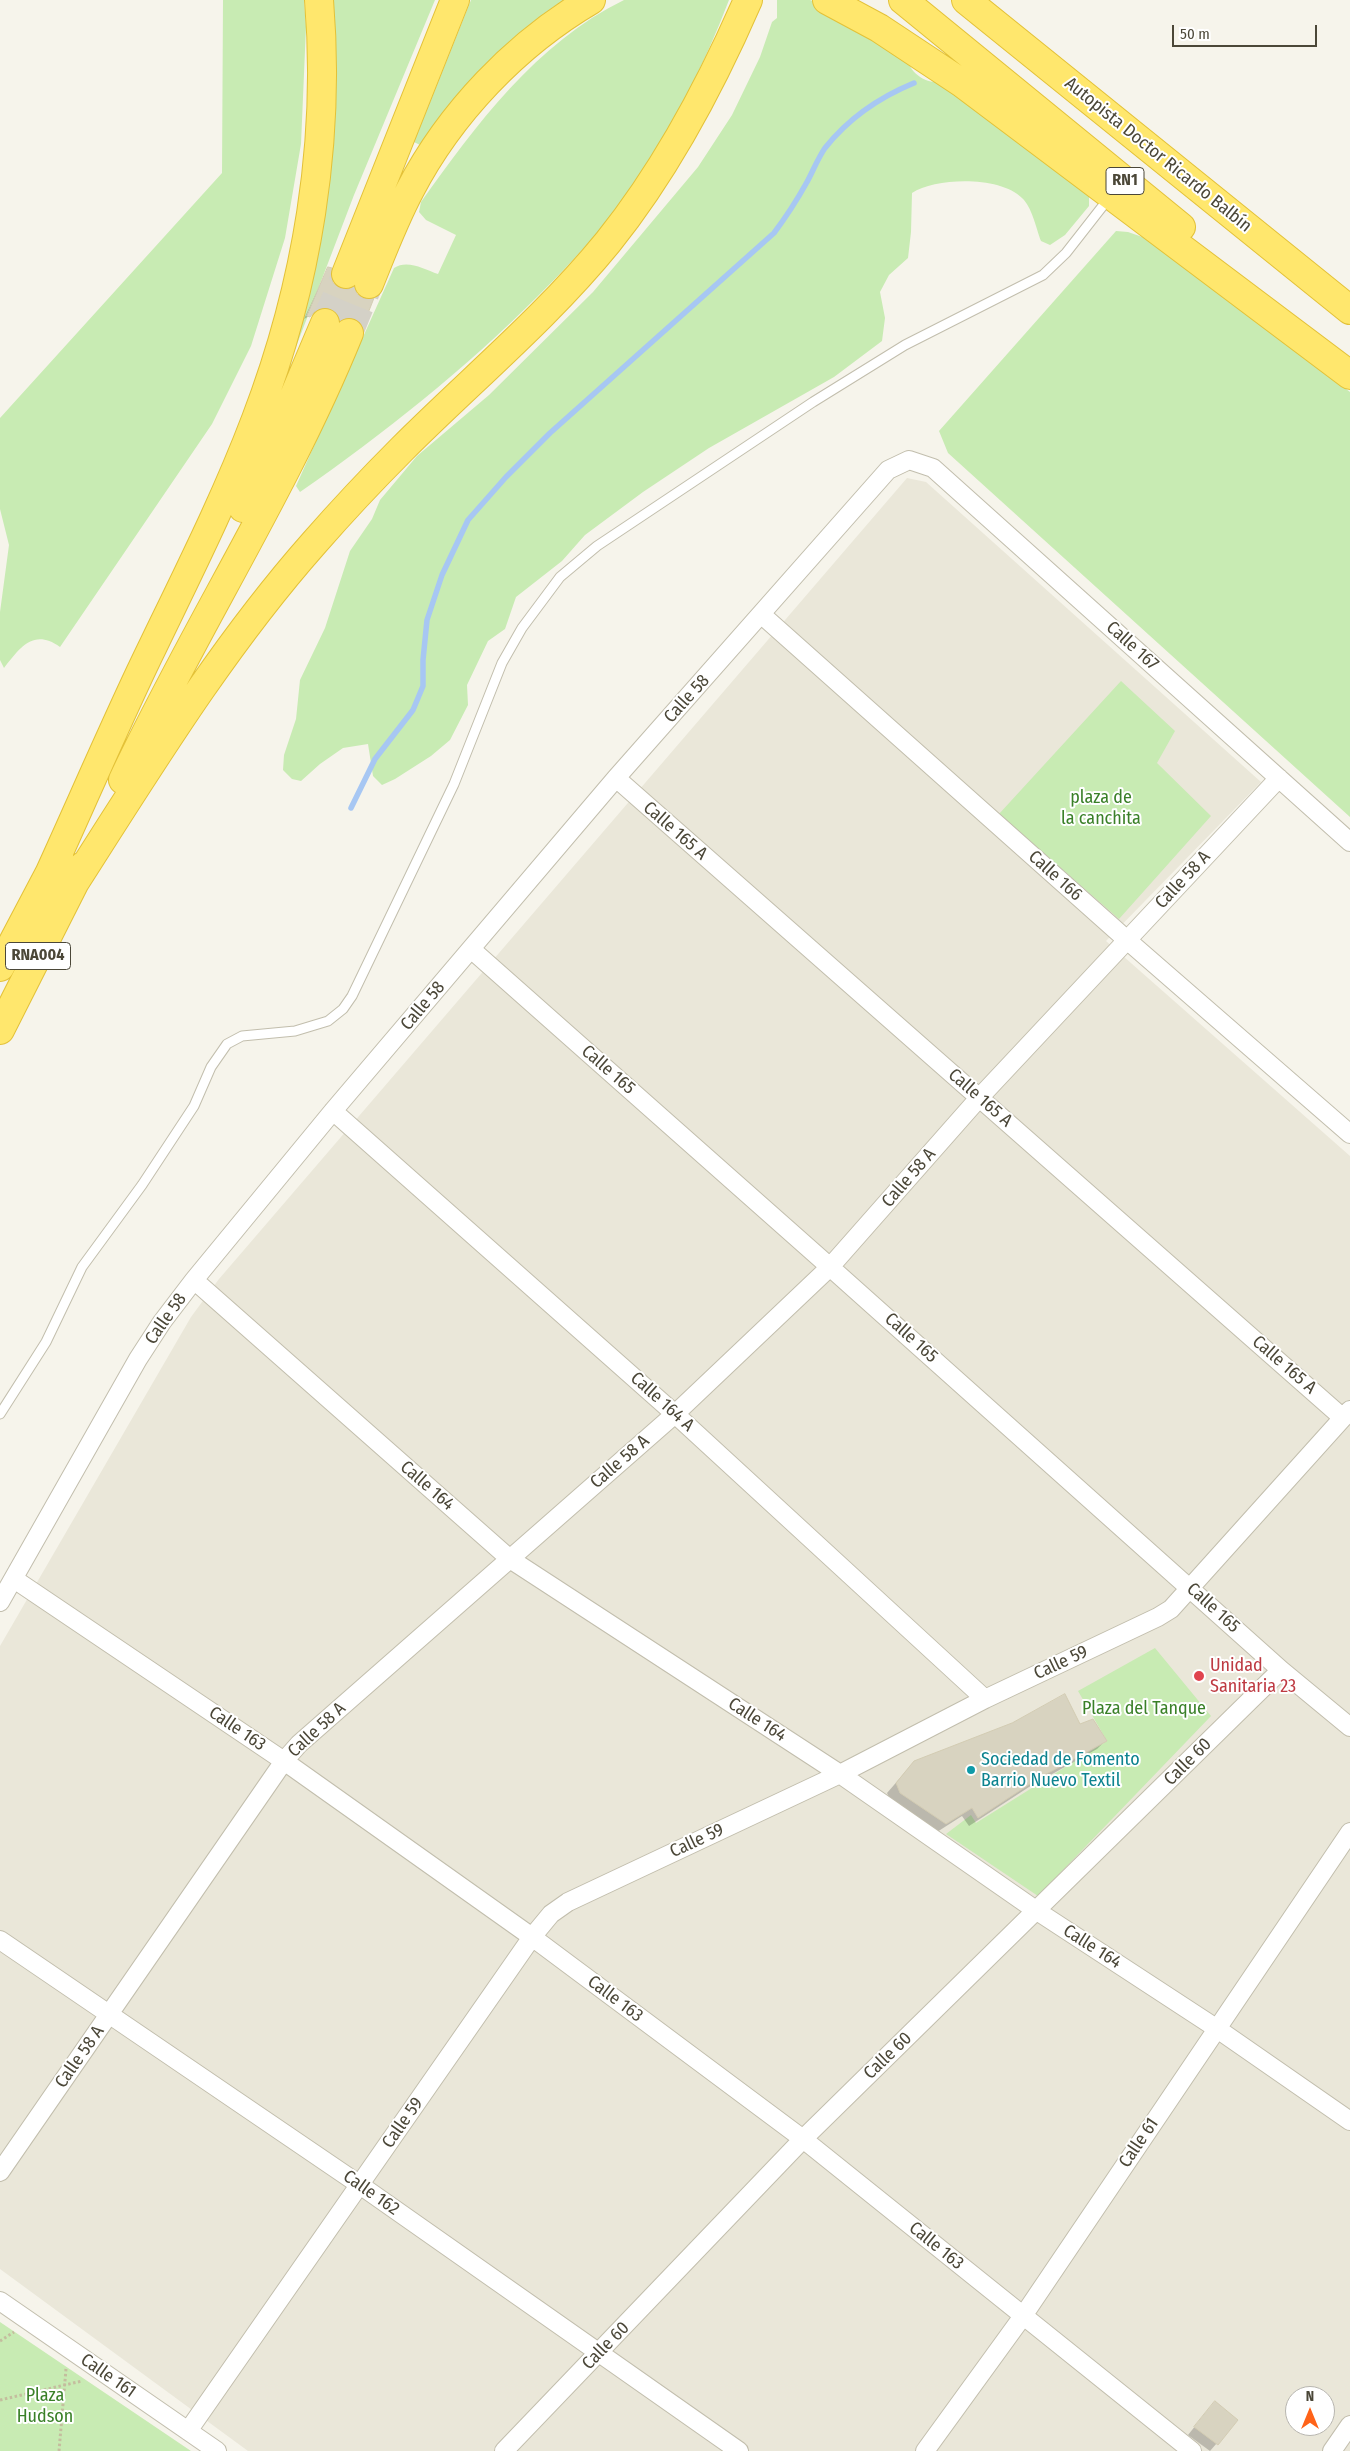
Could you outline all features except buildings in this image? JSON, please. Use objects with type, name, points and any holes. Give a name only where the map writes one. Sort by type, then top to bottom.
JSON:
[{"type":"highway","points":[[50,872],[115,726],[217,513],[256,418],[286,325],[304,255],[323,112],[322,36],[319,0]]},
{"type":"highway","points":[[455,0],[357,279],[411,188],[456,120],[477,95],[516,55],[561,18],[591,0]]},
{"type":"highway","points":[[827,0],[879,28],[962,83],[1350,375]]},
{"type":"highway","name":"RN1","points":[[903,0],[1219,258],[1350,359]]},
{"type":"highway","name":"Autopista Doctor Ricardo Balbín","points":[[966,0],[1350,310]]},
{"type":"highway","points":[[75,882],[165,742],[230,647],[270,594],[315,542],[403,447],[523,334],[606,244],[641,199],[672,152],[748,1]]},
{"type":"highway","points":[[50,872],[337,328],[323,396],[157,710],[75,882]]},
{"type":"highway","name":"RNA004","points":[[0,967],[50,872]]},
{"type":"highway","name":"RNA004","points":[[0,1030],[75,882]]},
{"type":"street","name":"Calle 58","points":[[0,1602],[138,1359],[162,1322],[194,1280],[333,1112],[616,778],[762,615],[888,470],[909,460]]},
{"type":"street","name":"Calle 167","points":[[909,460],[933,468],[1350,842]]},
{"type":"street","name":"Calle 166","points":[[762,615],[1127,940],[1350,1134]]},
{"type":"street","name":"Calle 165 A","points":[[616,778],[979,1098],[1347,1414]]},
{"type":"street","name":"Calle 58 A","points":[[0,2172],[284,1761],[299,1744],[675,1414],[830,1266],[979,1098],[1279,778]]},
{"type":"street","name":"Calle 165","points":[[471,949],[1192,1588],[1281,1670],[1350,1727]]},
{"type":"street","name":"Calle 164 A","points":[[333,1112],[675,1414],[985,1699]]},
{"type":"street","name":"Calle 164","points":[[194,1280],[510,1559],[840,1774],[1037,1910],[1216,2028],[1350,2121]]},
{"type":"street","name":"Calle 59","points":[[188,2431],[532,1937],[551,1914],[568,1902],[840,1774],[985,1699],[1158,1617],[1171,1609],[1192,1588],[1347,1414]]},
{"type":"street","name":"Calle 163","points":[[14,1580],[284,1761],[532,1937],[803,2139],[1192,2451]]},
{"type":"street","name":"Calle 60","points":[[504,2451],[803,2139],[1281,1670]]},
{"type":"street","name":"Calle 61","points":[[925,2451],[1023,2316],[1350,1832]]},
{"type":"street","name":"Calle 162","points":[[0,1940],[360,2185],[598,2354],[739,2451]]},
{"type":"street","name":"Calle 161","points":[[0,2301],[217,2451]]},
{"type":"street","points":[[1332,2451],[1350,2425]]},
{"type":"lane","points":[[0,1414],[46,1342],[82,1266],[142,1185],[194,1106],[211,1067],[226,1044],[242,1036],[295,1031],[328,1021],[343,1009],[352,996],[454,784],[502,663],[522,628],[560,577],[598,546],[813,402],[905,345],[1043,275],[1066,253],[1110,196]]},
{"type":"path","points":[[59,2451],[68,2348]]},
{"type":"path","points":[[0,2400],[107,2375]]},
{"type":"shaded area","points":[[907,478],[926,482],[1261,782],[1106,941],[1350,1156],[1350,2451],[248,2451],[0,2269],[0,1646],[191,1317],[219,1279]]},
{"type":"green space","points":[[223,0],[304,0],[306,27],[301,144],[285,238],[251,346],[212,424],[60,647],[42,639],[35,640],[22,648],[4,668],[0,660],[0,612],[9,545],[0,509],[0,418],[222,173]]},
{"type":"green space","points":[[332,0],[435,0],[354,195],[270,415],[335,103],[336,65]]},
{"type":"green space","points":[[471,0],[564,0],[521,31],[485,65],[452,103],[420,145],[414,142]]},
{"type":"green space","points":[[624,0],[729,0],[710,47],[676,116],[626,197],[578,255],[482,349],[424,399],[363,447],[300,492],[296,486],[394,268],[404,264],[438,274],[456,235],[426,220],[419,212],[421,202],[464,144],[510,88],[563,39],[592,18]]},
{"type":"green space","points":[[777,0],[810,0],[818,3],[905,53],[909,64],[916,74],[925,80],[937,82],[1089,192],[1089,206],[1065,235],[1050,245],[1041,241],[1031,212],[1022,198],[1012,191],[999,186],[968,181],[952,182],[936,184],[912,193],[908,258],[889,275],[880,292],[885,318],[882,341],[834,377],[709,448],[643,492],[585,535],[562,561],[516,597],[505,629],[488,641],[467,685],[468,705],[450,740],[431,756],[382,785],[373,776],[368,744],[343,748],[320,764],[301,781],[292,779],[283,770],[284,755],[296,719],[300,680],[325,628],[350,551],[372,519],[380,500],[417,456],[489,395],[593,292],[698,167],[732,115],[760,57],[772,22],[777,18]]},
{"type":"green space","points":[[1116,231],[1128,232],[1154,241],[1350,392],[1350,817],[948,453],[939,431]]},
{"type":"green space","name":"plaza de la canchita","points":[[1121,681],[1175,731],[1157,763],[1211,816],[1119,919],[999,814]]},
{"type":"green space","name":"Plaza del Tanque","points":[[1155,1648],[1211,1716],[1038,1896],[946,1834],[971,1815],[976,1823],[1107,1741],[1078,1691]]},
{"type":"green space","name":"Plaza Hudson","points":[[0,2322],[191,2451],[0,2451]]},
{"type":"waterway","points":[[351,808],[375,759],[413,710],[423,686],[423,660],[427,620],[442,575],[468,520],[506,477],[550,433],[774,233],[807,182],[820,156],[834,137],[865,110],[889,95],[914,83]]},
{"type":"tunnel","points":[[325,323],[346,274]]},
{"type":"tunnel","points":[[349,333],[369,284]]},
{"type":"place","name":"Unidad Sanitaria 23","points":[[1199,1676]]},
{"type":"place","name":"Sociedad de Fomento Barrio Nuevo Textil","points":[[971,1770]]}]
